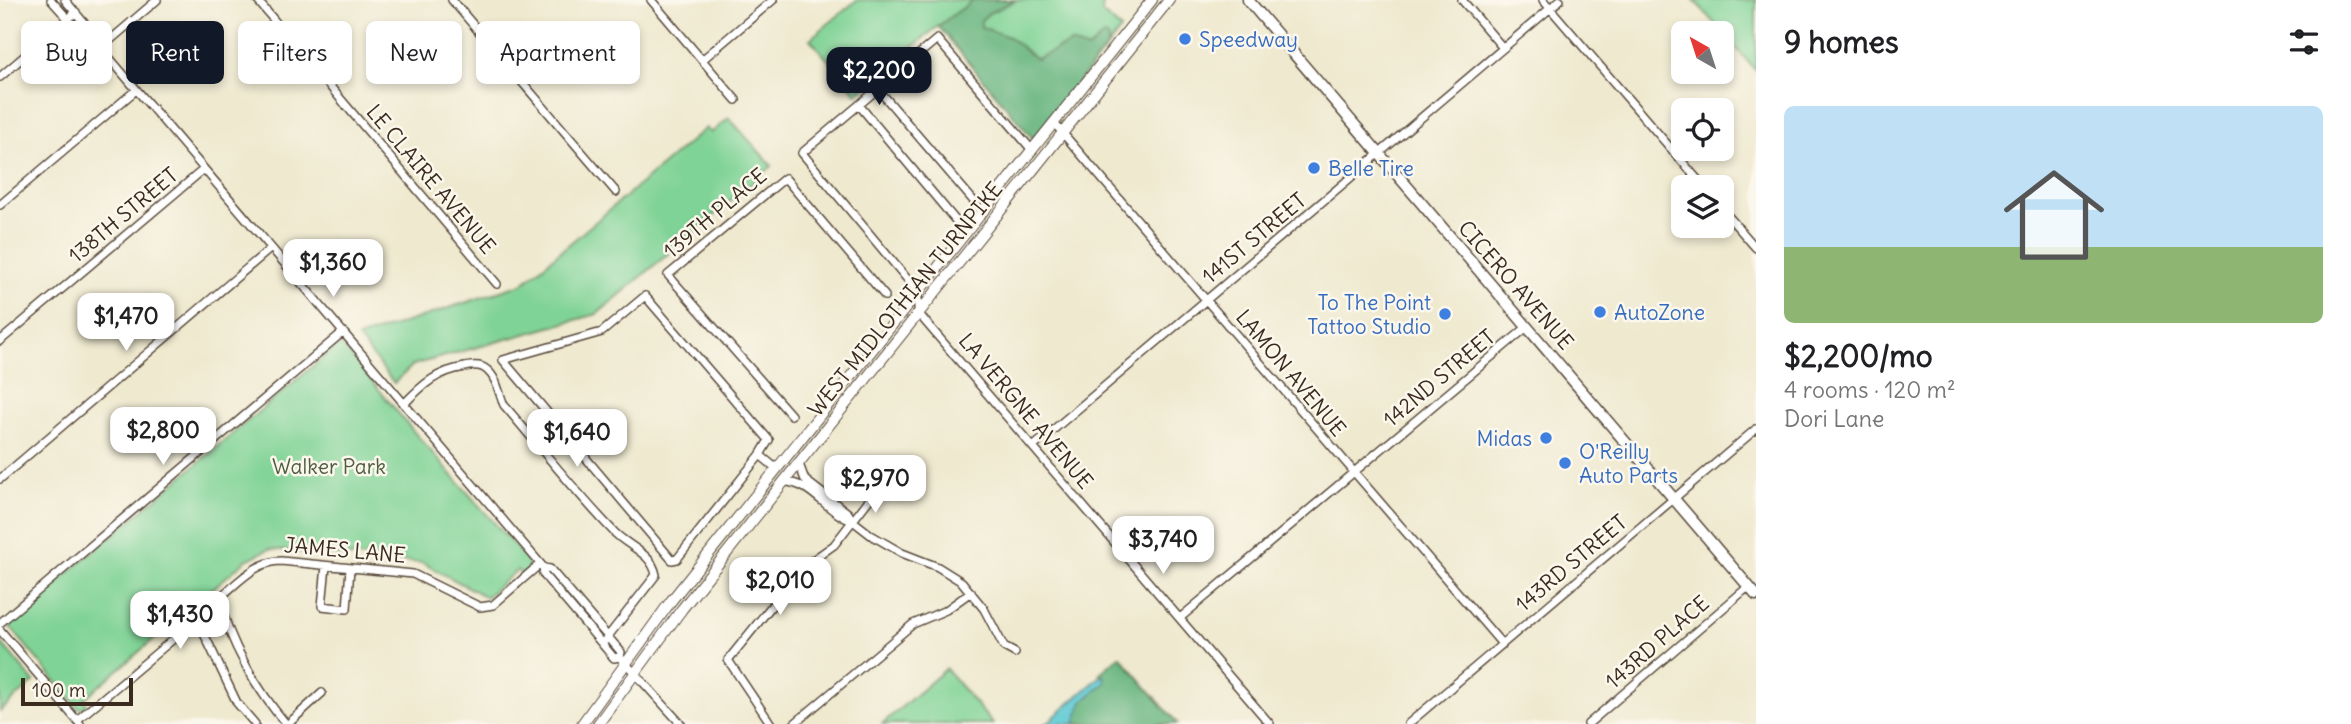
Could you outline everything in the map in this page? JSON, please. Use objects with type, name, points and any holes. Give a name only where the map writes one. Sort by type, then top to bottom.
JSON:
[{"type":"main road","name":"WEST MIDLOTHIAN TURNPIKE","points":[[582,724],[623,660],[1152,0]]},
{"type":"main road","name":"WEST MIDLOTHIAN TURNPIKE","points":[[598,724],[682,609],[1169,0]]},
{"type":"main road","name":"CICERO AVENUE","points":[[1248,0],[1752,591]]},
{"type":"main road","points":[[777,469],[788,477]]},
{"type":"street","points":[[51,0],[68,19]]},
{"type":"street","points":[[65,0],[83,21]]},
{"type":"street","points":[[112,39],[157,0]]},
{"type":"street","name":"LE CLAIRE AVENUE","points":[[257,0],[497,284]]},
{"type":"street","points":[[452,0],[616,192]]},
{"type":"street","points":[[651,0],[736,100]]},
{"type":"street","points":[[702,60],[773,0]]},
{"type":"street","points":[[1462,0],[1503,48]]},
{"type":"street","points":[[1543,0],[1694,175]]},
{"type":"street","name":"141ST STREET","points":[[1033,447],[1560,0]]},
{"type":"street","points":[[0,77],[76,12]]},
{"type":"street","points":[[918,313],[918,292],[802,153],[937,39],[1032,150]]},
{"type":"street","points":[[112,61],[542,566],[544,574],[602,644],[614,658],[623,660]]},
{"type":"street","points":[[878,89],[983,212]]},
{"type":"street","points":[[0,205],[136,90]]},
{"type":"street","points":[[859,104],[966,233]]},
{"type":"street","name":"LAMON AVENUE","points":[[1054,123],[1502,644]]},
{"type":"street","name":"138TH STREET","points":[[0,341],[204,169]]},
{"type":"street","name":"139TH PLACE","points":[[791,415],[668,275],[785,178],[885,296]]},
{"type":"street","points":[[1734,223],[1756,248]]},
{"type":"street","points":[[0,479],[271,248]]},
{"type":"street","points":[[645,296],[769,440],[760,455],[677,559],[672,560],[503,360],[602,332],[645,296]]},
{"type":"street","name":"LA VERGNE AVENUE","points":[[918,313],[1270,724]]},
{"type":"street","name":"142ND STREET","points":[[1180,618],[1527,327]]},
{"type":"street","points":[[0,623],[343,332]]},
{"type":"street","points":[[404,404],[435,376],[448,370],[475,365],[488,370],[496,382],[504,405],[616,534],[642,552],[655,569],[656,575],[602,644]]},
{"type":"street","name":"143RD STREET","points":[[1408,724],[1756,429]]},
{"type":"street","points":[[760,455],[777,469]]},
{"type":"street","points":[[799,464],[806,480],[848,513],[853,521]]},
{"type":"street","points":[[788,477],[888,546],[951,574],[971,592],[990,618],[1004,647],[1015,653]]},
{"type":"street","points":[[771,724],[727,660],[803,567],[830,549],[875,492]]},
{"type":"street","name":"JAMES LANE","points":[[287,724],[263,697],[223,618],[219,598],[258,566],[269,561],[413,574],[480,607],[493,605],[542,566]]},
{"type":"street","points":[[326,566],[322,606],[346,609],[350,568]]},
{"type":"street","points":[[542,566],[551,569],[621,652],[623,660],[679,723]]},
{"type":"street","name":"143RD PLACE","points":[[1588,724],[1752,591]]},
{"type":"street","points":[[794,724],[913,624],[946,610],[971,592]]},
{"type":"street","points":[[0,631],[78,722],[197,619],[237,703],[255,724]]},
{"type":"street","points":[[287,724],[322,693]]},
{"type":"green space","points":[[857,0],[974,0],[938,26],[857,94],[810,39]]},
{"type":"green space","points":[[974,0],[1016,0],[989,13],[981,20],[981,27],[1009,37],[1036,59],[1071,43],[1086,49],[1104,35],[1108,37],[1108,46],[1033,139],[938,26]]},
{"type":"green space","points":[[1016,0],[1103,0],[1102,13],[1121,29],[1108,46],[1108,37],[1087,50],[1059,47],[1046,57],[1036,60],[1011,40],[981,27],[981,20],[989,13]]},
{"type":"green space","points":[[1694,0],[1756,0],[1755,70],[1734,46],[1734,21],[1712,21]]},
{"type":"green space","points":[[729,118],[772,166],[597,314],[413,365],[394,383],[358,338],[522,284],[706,128],[711,133]]},
{"type":"green space","name":"Walker Park","points":[[339,344],[528,561],[529,569],[522,575],[517,570],[486,597],[423,563],[269,549],[246,560],[84,699],[87,705],[84,708],[78,708],[10,627],[11,621]]},
{"type":"green space","points":[[0,641],[34,682],[0,711]]},
{"type":"green space","points":[[1120,656],[1178,724],[1075,724],[1083,702],[1101,686],[1103,676],[1099,674]]},
{"type":"green space","points":[[946,669],[993,724],[882,724]]},
{"type":"water","points":[[1101,676],[1105,677],[1105,683],[1082,702],[1075,724],[1046,724]]},
{"type":"place","name":"Speedway","points":[[1185,39]]},
{"type":"place","name":"Belle Tire","points":[[1314,168]]},
{"type":"place","name":"AutoZone","points":[[1600,312]]},
{"type":"place","name":"To The Point Tattoo Studio","points":[[1445,314]]},
{"type":"place","name":"Midas","points":[[1546,438]]},
{"type":"place","name":"O'Reilly Auto Parts","points":[[1565,463]]}]
